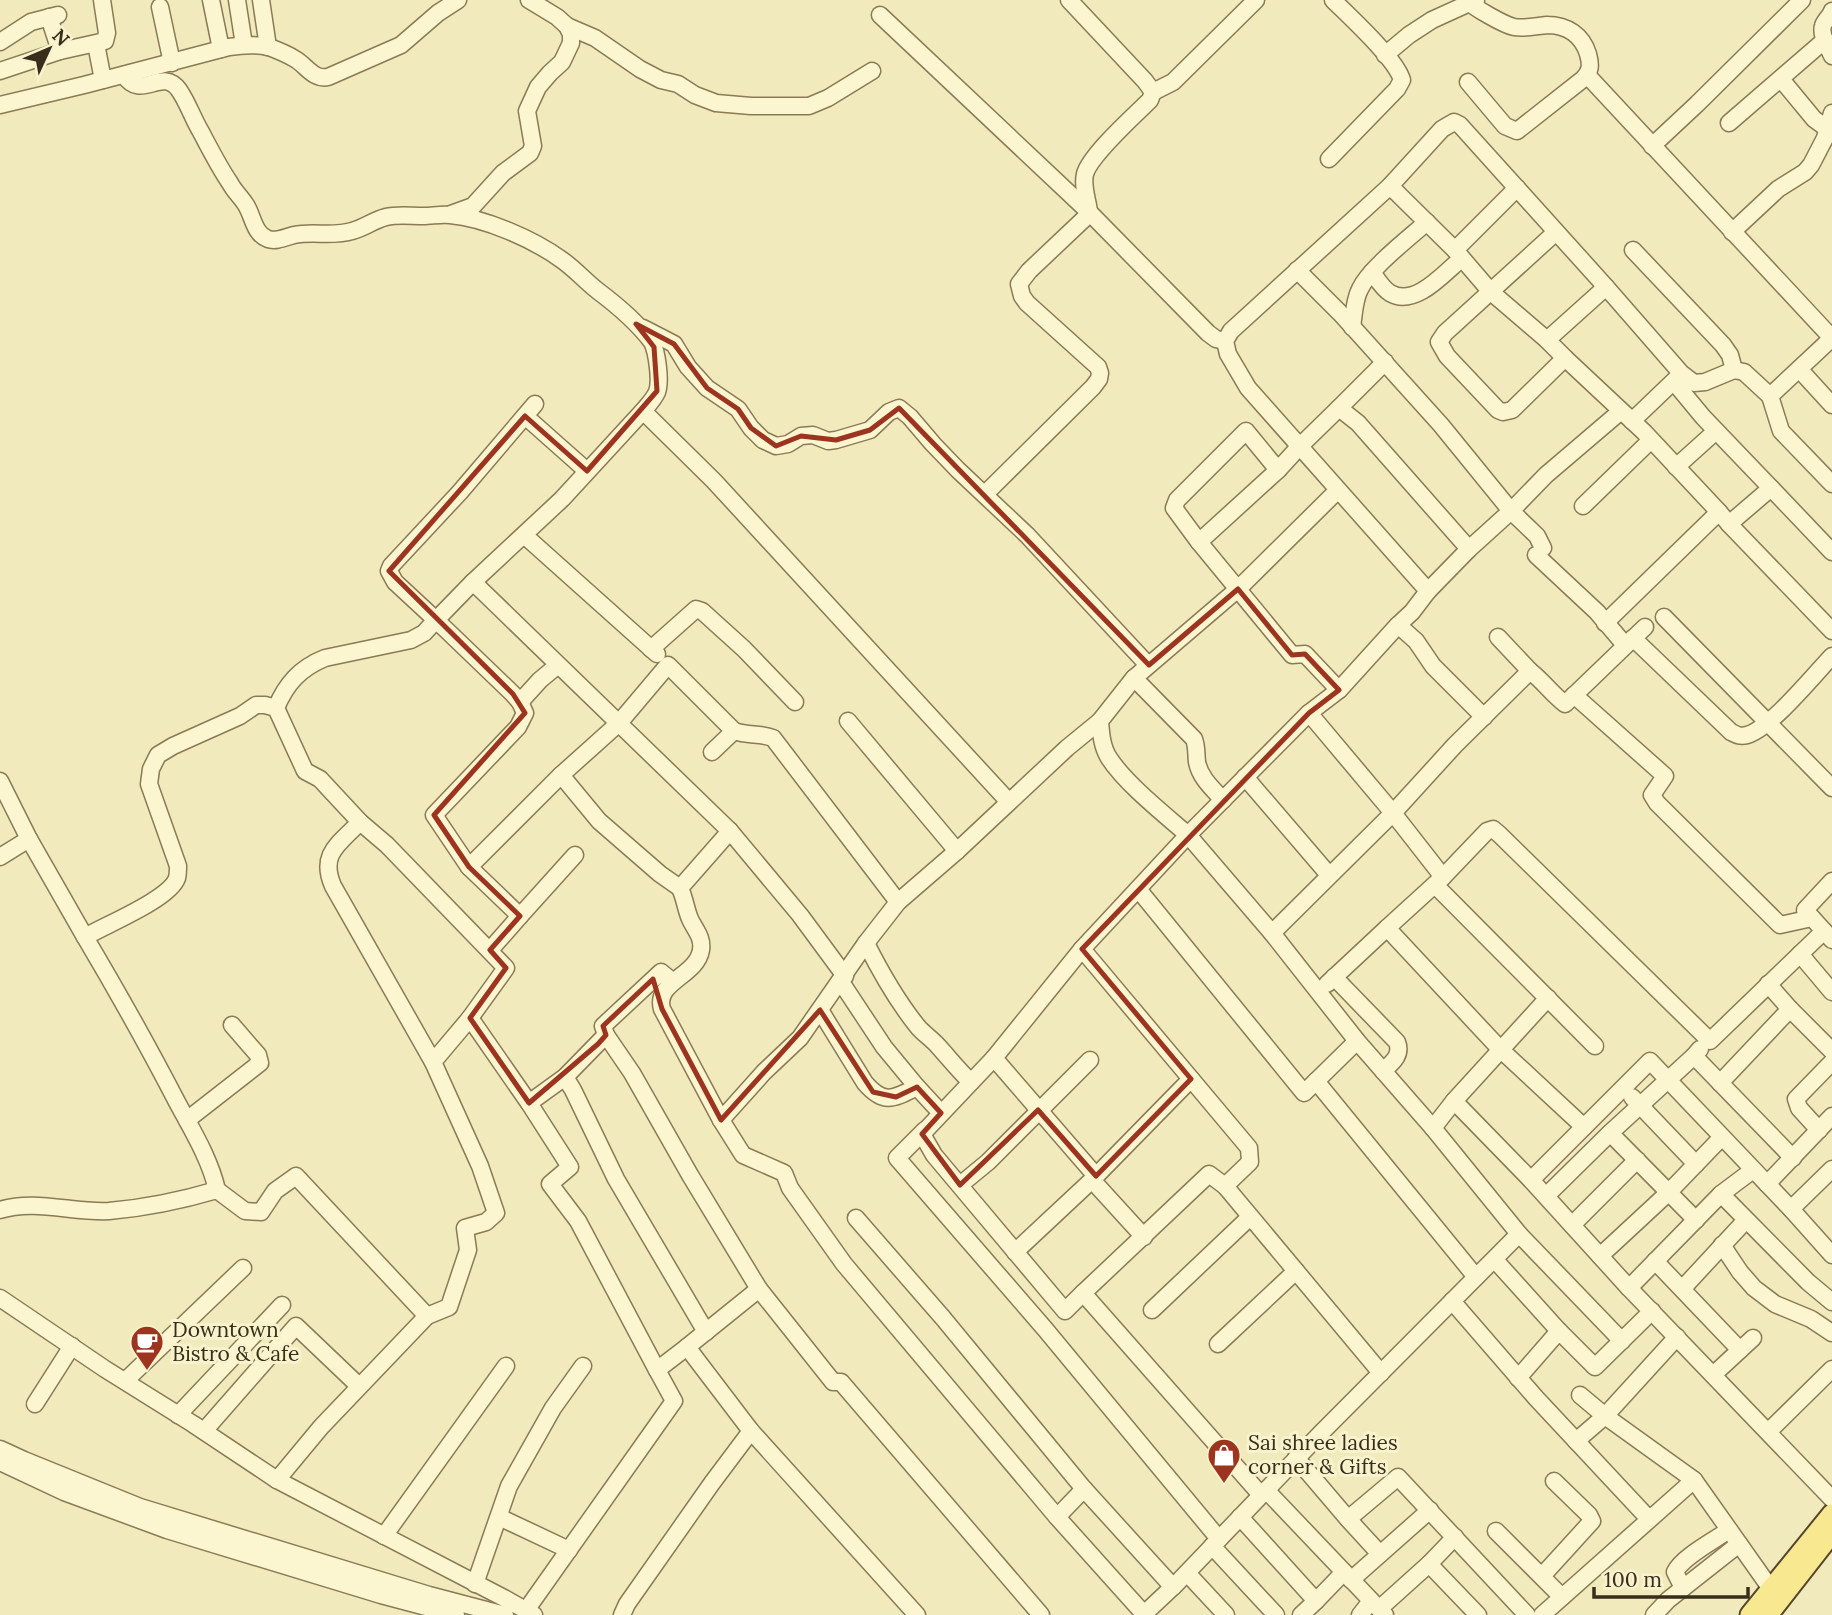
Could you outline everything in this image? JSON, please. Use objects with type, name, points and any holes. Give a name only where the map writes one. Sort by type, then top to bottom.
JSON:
[{"type":"main road","points":[[1750,1615],[1832,1514]]},
{"type":"main road","points":[[1768,1615],[1832,1534]]},
{"type":"street","points":[[0,71],[60,51],[105,41],[107,38],[102,0]]},
{"type":"street","points":[[211,0],[221,49]]},
{"type":"street","points":[[237,0],[244,44]]},
{"type":"street","points":[[261,0],[268,47]]},
{"type":"street","points":[[0,102],[103,80],[244,44],[268,47],[296,59],[316,76],[328,77],[401,45],[438,13],[458,0]]},
{"type":"street","points":[[529,0],[567,26],[595,38],[640,69],[716,103],[808,106],[828,99],[872,71]]},
{"type":"street","points":[[1069,0],[1153,92]]},
{"type":"street","points":[[1153,92],[1173,82],[1256,0]]},
{"type":"street","points":[[1329,159],[1400,85],[1402,77],[1333,0]]},
{"type":"street","points":[[1652,146],[1802,0]]},
{"type":"street","points":[[1729,123],[1781,79],[1829,48],[1822,26],[1832,11],[1825,0]]},
{"type":"street","points":[[1385,55],[1432,20],[1470,1],[1500,22],[1514,27],[1547,25],[1572,31],[1583,42],[1591,67],[1587,75],[1517,131],[1505,125],[1468,82]]},
{"type":"street","points":[[160,7],[172,63]]},
{"type":"street","points":[[880,15],[1089,212],[1216,340],[1225,341]]},
{"type":"street","points":[[0,42],[31,22],[53,16],[60,51]]},
{"type":"street","points":[[449,215],[473,206],[503,173],[530,153],[533,146],[527,111],[538,87],[562,62],[571,43],[567,26]]},
{"type":"street","points":[[96,44],[103,80]]},
{"type":"street","points":[[124,75],[133,86],[159,82],[176,86],[230,184],[248,209],[252,221],[259,232],[270,240],[297,234],[351,232],[385,217],[449,215],[500,227],[564,260],[622,309],[654,347],[658,372],[657,391],[643,411],[562,499],[472,582],[424,633],[411,640],[312,663],[290,681],[276,708],[305,771],[320,779],[506,968],[470,1018],[433,1062]]},
{"type":"street","points":[[1587,75],[1832,337],[1770,396]]},
{"type":"street","points":[[1781,79],[1814,119],[1830,131]]},
{"type":"street","points":[[1089,212],[1084,185],[1087,168],[1150,100],[1153,92]]},
{"type":"street","points":[[1732,232],[1778,189],[1805,172],[1830,131],[1832,113]]},
{"type":"street","points":[[1428,591],[1248,388],[1228,354],[1225,341],[1231,331],[1390,186],[1442,129],[1454,122],[1467,133],[1606,287],[1716,431],[1832,552]]},
{"type":"street","points":[[1390,186],[1458,254],[1491,292],[1547,340],[1651,440],[1832,631]]},
{"type":"street","points":[[1372,272],[1390,293],[1398,296],[1415,295],[1424,291],[1517,188]]},
{"type":"street","points":[[985,494],[1099,379],[1098,367],[1027,303],[1019,284],[1089,212]]},
{"type":"street","points":[[1352,327],[1358,291],[1372,272],[1427,222]]},
{"type":"street","points":[[1556,232],[1445,333],[1439,342],[1447,356],[1498,410],[1503,412],[1512,410],[1565,358]]},
{"type":"street","points":[[1633,250],[1723,345],[1730,355],[1734,370]]},
{"type":"street","points":[[1297,270],[1441,425],[1511,511],[1537,536],[1539,552],[1605,623],[1731,732],[1740,736],[1748,735],[1768,723],[1832,656]]},
{"type":"street","points":[[1547,340],[1606,287]]},
{"type":"street","points":[[636,324],[674,344],[688,367],[707,388],[738,409],[751,428],[764,440],[776,446],[788,444],[801,436],[813,435],[828,441],[859,434],[870,430],[889,412],[899,408],[958,470],[1027,535],[1149,665]]},
{"type":"street","points":[[1199,542],[1278,470],[1385,362]]},
{"type":"street","points":[[1678,378],[1694,383],[1705,382],[1734,370],[1744,372],[1770,396],[1782,431],[1832,484]]},
{"type":"street","points":[[1800,370],[1832,405]]},
{"type":"street","points":[[1276,1615],[1215,1543],[1045,1329],[897,1158],[994,1058],[1082,949],[1188,835],[1309,713],[1339,690],[1469,549],[1546,475],[1678,378]]},
{"type":"street","points":[[1339,408],[1358,424],[1469,549]]},
{"type":"street","points":[[520,916],[470,867],[434,815],[518,727],[525,713],[520,702],[395,582],[389,571],[530,410],[587,471]]},
{"type":"street","points":[[643,411],[714,481],[1009,802]]},
{"type":"street","points":[[1278,470],[1246,431],[1177,500],[1174,508],[1292,655],[1305,654],[1339,690]]},
{"type":"street","points":[[1676,467],[1716,431]]},
{"type":"street","points":[[1583,506],[1651,440]]},
{"type":"street","points":[[1605,623],[1724,518],[1770,488]]},
{"type":"street","points":[[721,1120],[764,1072],[800,1038],[898,902],[1100,721],[1134,678],[1238,589],[1338,490]]},
{"type":"street","points":[[524,535],[651,649],[734,731],[773,738],[898,902]]},
{"type":"street","points":[[472,582],[730,831],[792,905],[843,979],[884,1047],[941,1113]]},
{"type":"street","points":[[651,649],[696,609],[702,611],[744,649],[794,702]]},
{"type":"street","points":[[1664,617],[1832,788]]},
{"type":"street","points":[[1398,625],[1416,641],[1433,666],[1484,717]]},
{"type":"street","points":[[1498,636],[1554,696],[1565,704],[1645,626]]},
{"type":"street","points":[[520,702],[558,665]]},
{"type":"street","points":[[470,867],[561,775],[619,723],[668,665]]},
{"type":"street","points":[[1272,933],[1530,671]]},
{"type":"street","points":[[1134,678],[1194,739],[1201,773],[1223,800]]},
{"type":"street","points":[[1574,695],[1665,776],[1652,795],[1657,803],[1780,925],[1812,918]]},
{"type":"street","points":[[85,937],[145,905],[168,890],[177,878],[176,857],[149,784],[151,769],[158,755],[240,716],[256,705],[276,708]]},
{"type":"street","points":[[1309,713],[1392,813],[1439,881],[1595,1046]]},
{"type":"street","points":[[848,721],[957,851]]},
{"type":"street","points":[[1100,721],[1101,738],[1108,757],[1126,778],[1188,835],[1519,1234],[1622,1340]]},
{"type":"street","points":[[712,752],[734,731]]},
{"type":"street","points":[[561,775],[599,821],[680,888],[689,917],[701,940],[701,951],[690,969],[660,996],[662,1009],[721,1120],[743,1155],[784,1173],[790,1188],[844,1264],[1057,1517],[1144,1615],[1519,1234]]},
{"type":"street","points":[[1245,778],[1329,875]]},
{"type":"street","points":[[0,781],[29,839],[142,1034],[187,1119],[214,1176],[217,1190],[246,1211],[261,1212],[275,1191],[296,1176],[427,1316]]},
{"type":"street","points":[[277,1480],[321,1427],[427,1316],[449,1307],[468,1250],[465,1228],[486,1222],[496,1213],[480,1166],[433,1062],[328,875],[330,853],[360,822]]},
{"type":"street","points":[[1318,992],[1439,881],[1488,831],[1493,830],[1710,1041]]},
{"type":"street","points":[[680,888],[730,831]]},
{"type":"street","points":[[0,858],[29,839]]},
{"type":"street","points":[[491,950],[575,855]]},
{"type":"street","points":[[1546,1196],[1800,954],[1828,935],[1805,910],[1832,881]]},
{"type":"street","points":[[1138,889],[1304,1093],[1357,1041]]},
{"type":"street","points":[[1387,928],[1500,1049],[1584,1127]]},
{"type":"street","points":[[866,943],[903,1008],[954,1067],[971,1082]]},
{"type":"street","points":[[1082,949],[1250,1148],[1250,1162],[1225,1186]]},
{"type":"street","points":[[1800,954],[1832,992]]},
{"type":"street","points":[[673,982],[661,972],[603,1026],[606,1035],[632,1073],[683,1164],[759,1289],[832,1382],[841,1382],[1041,1615]]},
{"type":"street","points":[[1334,977],[1397,1042],[1397,1058],[1383,1071]]},
{"type":"street","points":[[1768,984],[1832,1051]]},
{"type":"street","points":[[1433,1128],[1500,1049],[1548,998]]},
{"type":"street","points":[[820,1010],[873,1092],[881,1098],[888,1098],[917,1087]]},
{"type":"street","points":[[1720,1083],[1790,1010]]},
{"type":"street","points":[[0,1298],[277,1480],[531,1612],[569,1550],[674,1401],[578,1221],[550,1184],[570,1167],[470,1018]]},
{"type":"street","points":[[187,1119],[260,1063],[258,1055],[232,1025]]},
{"type":"street","points":[[529,1103],[565,1077],[606,1035]]},
{"type":"street","points":[[1694,1056],[1793,1158]]},
{"type":"street","points":[[994,1058],[1144,1237]]},
{"type":"street","points":[[960,1185],[988,1161],[1090,1060]]},
{"type":"street","points":[[1531,1180],[1650,1061],[1832,1255]]},
{"type":"street","points":[[1819,1130],[1799,1108],[1796,1099],[1832,1062]]},
{"type":"street","points":[[565,1077],[616,1179],[706,1332]]},
{"type":"street","points":[[1015,1252],[1094,1178],[1191,1079]]},
{"type":"street","points":[[1316,1082],[1476,1277]]},
{"type":"street","points":[[1623,1088],[1696,1164]]},
{"type":"street","points":[[1454,1101],[1832,1499]]},
{"type":"street","points":[[1767,1184],[1832,1116]]},
{"type":"street","points":[[925,1130],[922,1134],[934,1154],[1065,1311],[1209,1174],[1225,1186],[1381,1373]]},
{"type":"street","points":[[1610,1133],[1696,1220]]},
{"type":"street","points":[[1600,1256],[1668,1193],[1722,1137]]},
{"type":"street","points":[[1572,1225],[1637,1160]]},
{"type":"street","points":[[1791,1209],[1832,1169]]},
{"type":"street","points":[[1629,1288],[1721,1194],[1753,1170]]},
{"type":"street","points":[[0,1210],[9,1207],[52,1207],[108,1211],[185,1199],[217,1190]]},
{"type":"street","points":[[1721,1194],[1808,1282],[1832,1302]]},
{"type":"street","points":[[1152,1310],[1250,1217]]},
{"type":"street","points":[[856,1218],[943,1318],[1084,1489],[1173,1587]]},
{"type":"street","points":[[1683,1288],[1746,1220]]},
{"type":"street","points":[[1722,1245],[1754,1288],[1775,1304],[1811,1319],[1832,1333]]},
{"type":"street","points":[[1495,1260],[1595,1367],[1652,1311]]},
{"type":"street","points":[[1655,1261],[1740,1350]]},
{"type":"street","points":[[125,1381],[243,1268]]},
{"type":"street","points":[[1218,1344],[1296,1271]]},
{"type":"street","points":[[657,1370],[759,1289]]},
{"type":"street","points":[[1083,1293],[1263,1493],[1378,1608]]},
{"type":"street","points":[[1452,1301],[1518,1378],[1649,1519]]},
{"type":"street","points":[[178,1415],[282,1305]]},
{"type":"street","points":[[204,1431],[296,1326],[359,1387]]},
{"type":"street","points":[[1518,1378],[1559,1331]]},
{"type":"street","points":[[1576,1441],[1605,1416],[1677,1337]]},
{"type":"street","points":[[1713,1375],[1753,1338]]},
{"type":"street","points":[[35,1404],[72,1346]]},
{"type":"street","points":[[687,1347],[751,1432],[917,1615]]},
{"type":"street","points":[[384,1536],[506,1366]]},
{"type":"street","points":[[475,1584],[509,1486],[553,1408],[583,1366]]},
{"type":"street","points":[[1768,1432],[1832,1369]]},
{"type":"street","points":[[1580,1395],[1694,1480],[1771,1589]]},
{"type":"street","points":[[622,1615],[712,1483],[751,1432]]},
{"type":"street","points":[[0,1449],[140,1507],[456,1615]]},
{"type":"street","points":[[1296,1458],[1380,1554]]},
{"type":"street","points":[[0,1462],[64,1492],[167,1530],[366,1583],[505,1615]]},
{"type":"street","points":[[1348,1518],[1398,1477],[1524,1614]]},
{"type":"street","points":[[1542,1615],[1694,1480]]},
{"type":"street","points":[[1542,1576],[1592,1521],[1554,1481]]},
{"type":"street","points":[[1057,1517],[1084,1489]]},
{"type":"street","points":[[1301,1615],[1348,1576],[1380,1554],[1430,1510]]},
{"type":"street","points":[[499,1517],[569,1550]]},
{"type":"street","points":[[1240,1517],[1316,1601]]},
{"type":"street","points":[[1683,1587],[1676,1569],[1729,1530]]},
{"type":"street","points":[[1496,1531],[1562,1597]]},
{"type":"street","points":[[1360,1615],[1378,1608],[1429,1564],[1455,1537]]},
{"type":"street","points":[[1654,1615],[1683,1587],[1739,1544]]},
{"type":"street","points":[[1429,1564],[1478,1615]]},
{"type":"street","points":[[1187,1573],[1226,1615]]},
{"type":"highlighted area","points":[[636,324],[674,344],[707,388],[738,409],[751,428],[776,446],[801,436],[836,440],[870,430],[899,408],[1149,665],[1238,589],[1292,655],[1305,654],[1339,690],[1309,713],[1082,949],[1191,1079],[1096,1176],[1038,1110],[960,1185],[922,1134],[941,1113],[917,1087],[896,1097],[873,1092],[820,1010],[721,1120],[662,1009],[653,979],[603,1026],[606,1035],[598,1044],[529,1103],[470,1018],[506,968],[490,950],[520,916],[469,867],[434,815],[525,713],[513,694],[389,571],[525,416],[587,471],[657,391],[654,347]]},
{"type":"place","name":"Downtown Bistro & Cafe","points":[[147,1372]]},
{"type":"place","name":"Sai shree ladies corner & Gifts","points":[[1224,1485]]}]
